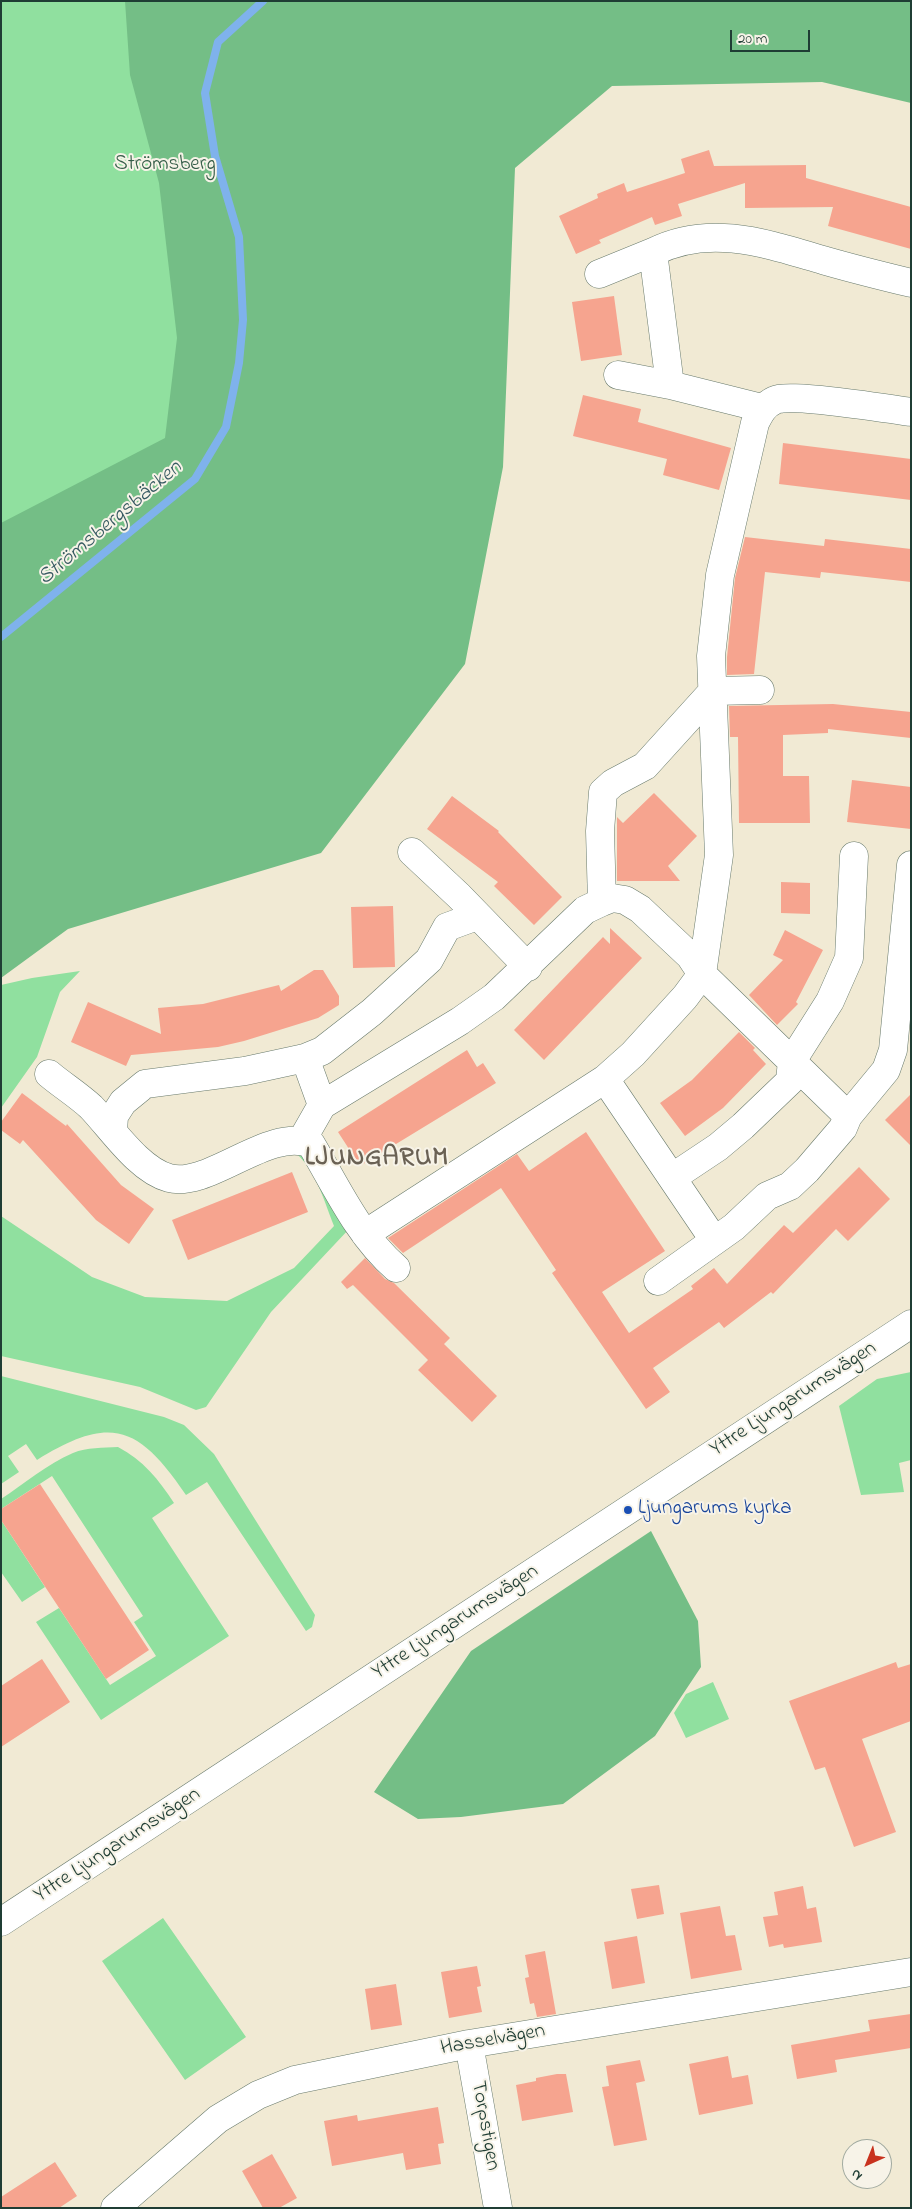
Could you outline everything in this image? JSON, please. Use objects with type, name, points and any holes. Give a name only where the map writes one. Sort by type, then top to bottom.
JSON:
[{"type":"street","points":[[599,274],[677,241],[742,238],[783,247],[911,283]]},
{"type":"street","points":[[653,252],[670,385]]},
{"type":"street","points":[[618,375],[670,385],[762,408]]},
{"type":"street","points":[[365,1234],[605,1079],[633,1054],[685,997],[702,974],[719,855],[712,656],[720,575],[755,423],[762,408],[776,399],[822,401],[911,412]]},
{"type":"street","points":[[602,902],[600,832],[603,792],[613,783],[645,766],[713,691],[760,690]]},
{"type":"street","points":[[412,852],[528,967]]},
{"type":"street","points":[[673,1177],[718,1147],[790,1081],[792,1061],[830,1001],[849,958],[854,856]]},
{"type":"street","points":[[658,1282],[734,1227],[768,1196],[790,1186],[807,1170],[843,1128],[848,1116],[886,1070],[893,1050],[911,865]]},
{"type":"street","points":[[302,1140],[322,1105],[460,1021],[494,997],[528,967],[585,910],[612,898],[625,900],[640,909],[690,956],[702,974],[848,1116]]},
{"type":"street","points":[[113,1132],[114,1116],[123,1102],[145,1084],[245,1071],[305,1058],[322,1051],[340,1038],[429,960],[447,927],[477,916]]},
{"type":"street","points":[[305,1058],[322,1105]]},
{"type":"street","points":[[49,1074],[90,1106],[113,1132],[155,1172],[170,1179],[194,1177],[282,1141],[302,1140],[311,1144],[365,1234],[396,1268]]},
{"type":"street","points":[[605,1079],[714,1240]]},
{"type":"street","name":"Yttre Ljungarumsvägen","points":[[1,1922],[911,1324]]},
{"type":"street","name":"Hasselvägen","points":[[115,2208],[218,2119],[258,2095],[295,2080],[469,2044],[911,1972]]},
{"type":"street","name":"Torpstigen","points":[[469,2044],[498,2208]]},
{"type":"green space","name":"Strömsberg","points":[[1,1],[375,1],[182,639],[1,744]]},
{"type":"green space","points":[[125,1],[911,1],[911,103],[822,82],[612,86],[515,168],[503,467],[465,664],[321,853],[68,929],[1,978],[1,523],[165,438],[177,338],[159,183],[130,75]]},
{"type":"green space","points":[[80,971],[60,992],[37,1057],[1,1108],[1,985]]},
{"type":"green space","points":[[297,1148],[350,1228],[271,1312],[206,1407],[196,1410],[140,1387],[1,1356],[1,1216],[92,1277],[145,1297],[227,1301],[294,1268],[334,1226],[315,1179],[297,1154]]},
{"type":"green space","points":[[911,1372],[911,1460],[899,1463],[904,1492],[861,1495],[839,1406],[877,1379]]},
{"type":"green space","points":[[1,1376],[164,1417],[184,1425],[214,1454],[315,1615],[312,1627],[306,1631],[207,1482],[186,1495],[153,1454],[138,1441],[122,1434],[104,1433],[85,1436],[63,1445],[37,1460],[26,1444],[8,1456],[19,1472],[1,1484]]},
{"type":"green space","points":[[118,1447],[150,1471],[174,1503],[152,1518],[229,1636],[101,1720],[36,1622],[59,1608],[110,1685],[156,1656],[134,1622],[143,1616],[52,1476],[1,1509],[1,1499],[45,1468],[73,1453],[89,1449]]},
{"type":"green space","points":[[1,1520],[45,1587],[22,1602],[1,1572]]},
{"type":"green space","points":[[651,1531],[698,1621],[701,1667],[655,1736],[563,1804],[461,1817],[418,1819],[374,1792],[471,1651]]},
{"type":"green space","points":[[713,1682],[729,1719],[686,1738],[674,1713],[686,1694]]},
{"type":"green space","points":[[163,1918],[246,2037],[185,2080],[102,1961]]},
{"type":"building","points":[[709,150],[714,166],[806,165],[806,178],[911,207],[911,249],[828,226],[833,207],[745,208],[745,183],[678,204],[682,216],[655,225],[652,217],[599,240],[601,243],[576,254],[559,216],[598,198],[597,194],[624,183],[627,192],[685,173],[681,159]]},
{"type":"building","points":[[614,296],[622,355],[581,361],[572,302]]},
{"type":"building","points":[[583,395],[641,409],[638,422],[731,448],[719,490],[663,475],[667,459],[573,436]]},
{"type":"building","points":[[783,443],[911,459],[911,500],[779,484]]},
{"type":"building","points":[[745,537],[824,546],[825,539],[911,549],[911,582],[821,572],[820,578],[765,572],[754,674],[727,675],[735,578]]},
{"type":"building","points":[[833,704],[911,712],[911,738],[828,729],[828,733],[783,735],[783,776],[809,776],[810,823],[739,823],[738,737],[730,737],[729,706]]},
{"type":"building","points":[[852,780],[911,787],[911,829],[847,822]]},
{"type":"building","points":[[654,793],[697,836],[668,866],[680,881],[617,881],[617,817],[623,823]]},
{"type":"building","points":[[452,796],[499,831],[562,897],[534,925],[494,886],[498,882],[427,829]]},
{"type":"building","points":[[781,882],[810,883],[810,914],[781,913]]},
{"type":"building","points":[[393,906],[395,967],[353,968],[351,907]]},
{"type":"building","points":[[610,928],[642,958],[544,1060],[514,1030],[603,937],[610,944]]},
{"type":"building","points":[[785,930],[823,950],[796,1002],[798,1004],[777,1025],[749,995],[783,960],[773,955]]},
{"type":"building","points":[[314,970],[323,970],[339,996],[339,1005],[318,1018],[244,1041],[218,1047],[131,1055],[126,1066],[71,1042],[88,1002],[161,1034],[158,1008],[203,1004],[279,985],[281,991]]},
{"type":"building","points":[[739,1032],[755,1048],[753,1050],[766,1064],[723,1108],[685,1136],[660,1103],[692,1080]]},
{"type":"building","points":[[467,1050],[477,1067],[483,1063],[496,1083],[360,1166],[338,1132]]},
{"type":"building","points":[[22,1093],[66,1126],[67,1124],[121,1185],[154,1209],[129,1244],[96,1220],[23,1140],[20,1144],[1,1130],[1,1122]]},
{"type":"building","points":[[911,1094],[911,1146],[885,1120]]},
{"type":"building","points":[[586,1132],[665,1251],[602,1292],[629,1333],[693,1289],[691,1286],[714,1268],[727,1284],[784,1225],[793,1233],[859,1167],[890,1199],[848,1241],[836,1229],[773,1294],[771,1292],[724,1328],[719,1322],[653,1368],[670,1392],[646,1409],[552,1273],[556,1270],[501,1188],[403,1253],[388,1238],[517,1154],[529,1171]]},
{"type":"building","points":[[292,1172],[308,1212],[188,1260],[172,1220]]},
{"type":"building","points":[[365,1258],[385,1279],[394,1283],[450,1338],[444,1344],[497,1396],[472,1422],[418,1370],[428,1360],[353,1285],[347,1289],[341,1282]]},
{"type":"building","points":[[40,1484],[149,1650],[106,1679],[1,1520],[1,1509]]},
{"type":"building","points":[[42,1659],[70,1702],[1,1747],[1,1686]]},
{"type":"building","points":[[896,1662],[898,1668],[911,1664],[911,1721],[862,1739],[896,1832],[854,1847],[825,1767],[815,1770],[789,1701]]},
{"type":"building","points":[[659,1885],[664,1914],[637,1919],[631,1889]]},
{"type":"building","points":[[803,1886],[807,1909],[816,1907],[822,1942],[784,1948],[783,1944],[769,1947],[763,1917],[778,1915],[774,1892]]},
{"type":"building","points":[[720,1906],[726,1936],[735,1935],[742,1970],[691,1979],[680,1913]]},
{"type":"building","points":[[637,1936],[645,1983],[612,1989],[604,1942]]},
{"type":"building","points":[[545,1951],[556,2014],[537,2017],[534,2003],[530,2004],[525,1978],[529,1977],[525,1955]]},
{"type":"building","points":[[477,1966],[481,1986],[477,1987],[482,2012],[449,2018],[441,1972]]},
{"type":"building","points":[[396,1984],[402,2025],[371,2030],[365,1989]]},
{"type":"building","points":[[911,2014],[911,2048],[835,2060],[837,2072],[797,2079],[791,2045],[870,2031],[868,2020]]},
{"type":"building","points":[[728,2056],[732,2078],[748,2075],[753,2104],[699,2115],[689,2064]]},
{"type":"building","points":[[640,2060],[645,2081],[636,2083],[647,2140],[614,2146],[602,2087],[609,2086],[606,2066]]},
{"type":"building","points":[[566,2074],[573,2112],[522,2121],[516,2085],[536,2081],[536,2078]]},
{"type":"building","points":[[438,2107],[444,2143],[438,2144],[441,2164],[406,2170],[403,2153],[332,2166],[324,2121],[357,2115],[358,2121]]},
{"type":"building","points":[[272,2154],[297,2198],[279,2208],[263,2208],[242,2171]]},
{"type":"building","points":[[55,2162],[77,2196],[59,2208],[1,2208],[1,2197]]},
{"type":"waterway","name":"Strömsbergsbäcken","points":[[1,637],[195,479],[226,427],[239,363],[243,320],[239,237],[215,156],[205,93],[218,42],[263,1]]},
{"type":"place","name":"Ljungarums kyrka","points":[[628,1510]]},
{"type":"district","name":"LJUNGARUM","points":[[377,1160]]}]
